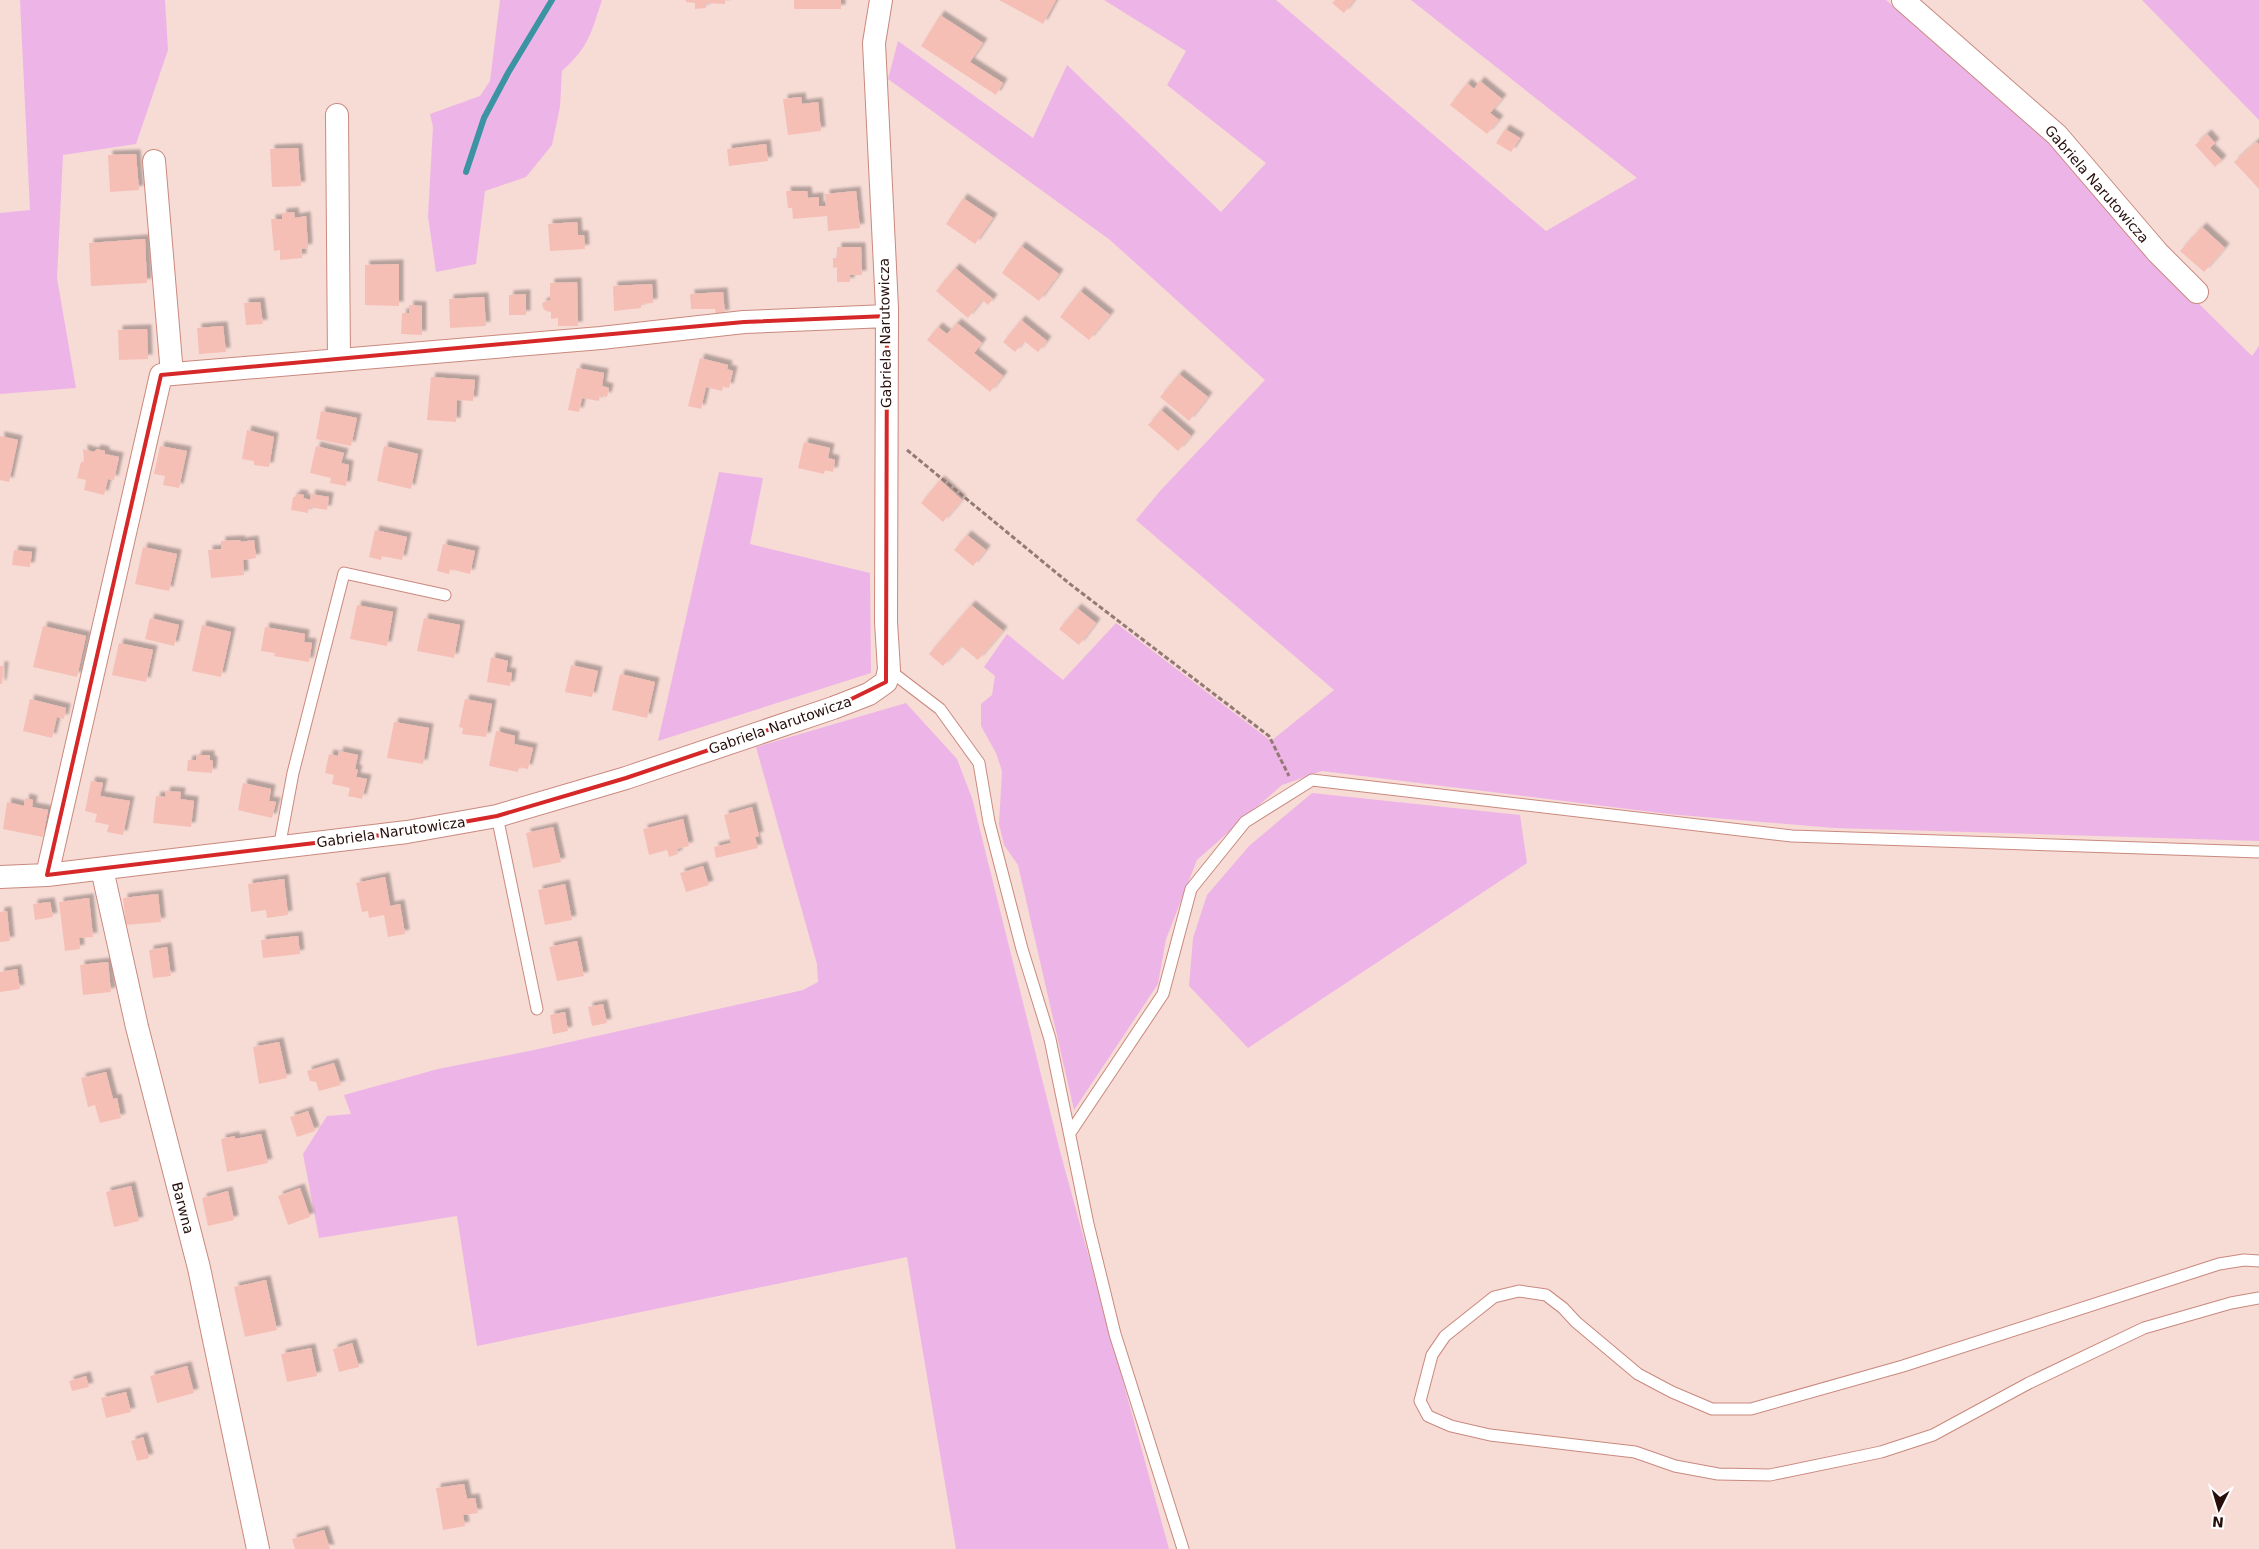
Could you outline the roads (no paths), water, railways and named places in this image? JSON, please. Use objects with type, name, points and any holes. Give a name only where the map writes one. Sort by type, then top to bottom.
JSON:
[{"type":"street","name":"Gabriela Narutowicza","points":[[0,877],[47,875],[279,848],[407,832],[498,816],[626,778],[833,708],[869,694],[886,682],[889,670],[886,622],[887,316],[874,43],[881,0]]},
{"type":"street","name":"Gabriela Narutowicza","points":[[1903,0],[2057,135],[2158,254],[2197,292]]},
{"type":"street","points":[[336,115],[339,360]]},
{"type":"street","points":[[154,161],[172,374]]},
{"type":"street","points":[[47,875],[160,375],[601,338],[744,322],[887,316]]},
{"type":"street","name":"Barwna","points":[[102,869],[137,1027],[198,1268],[258,1549]]},
{"type":"lane","points":[[279,848],[293,773],[344,573],[445,595]]},
{"type":"lane","points":[[889,670],[940,709],[979,763],[990,822],[1022,949],[1050,1039],[1088,1224],[1115,1334],[1183,1549]]},
{"type":"lane","points":[[1070,1133],[1163,994],[1191,889],[1245,822],[1312,780],[1792,836],[2259,852]]},
{"type":"lane","points":[[498,816],[537,1009]]},
{"type":"lane","points":[[2259,1261],[2244,1260],[2219,1264],[1912,1363],[1752,1409],[1712,1409],[1672,1392],[1638,1374],[1576,1322],[1563,1308],[1546,1296],[1519,1291],[1494,1297],[1445,1336],[1432,1355],[1420,1401],[1428,1416],[1443,1423],[1490,1435],[1634,1452],[1675,1466],[1718,1474],[1770,1475],[1881,1452],[1933,1435],[2029,1383],[2144,1328],[2231,1303],[2259,1298]]},
{"type":"waterway","points":[[466,172],[484,118],[508,73],[552,0]]}]
